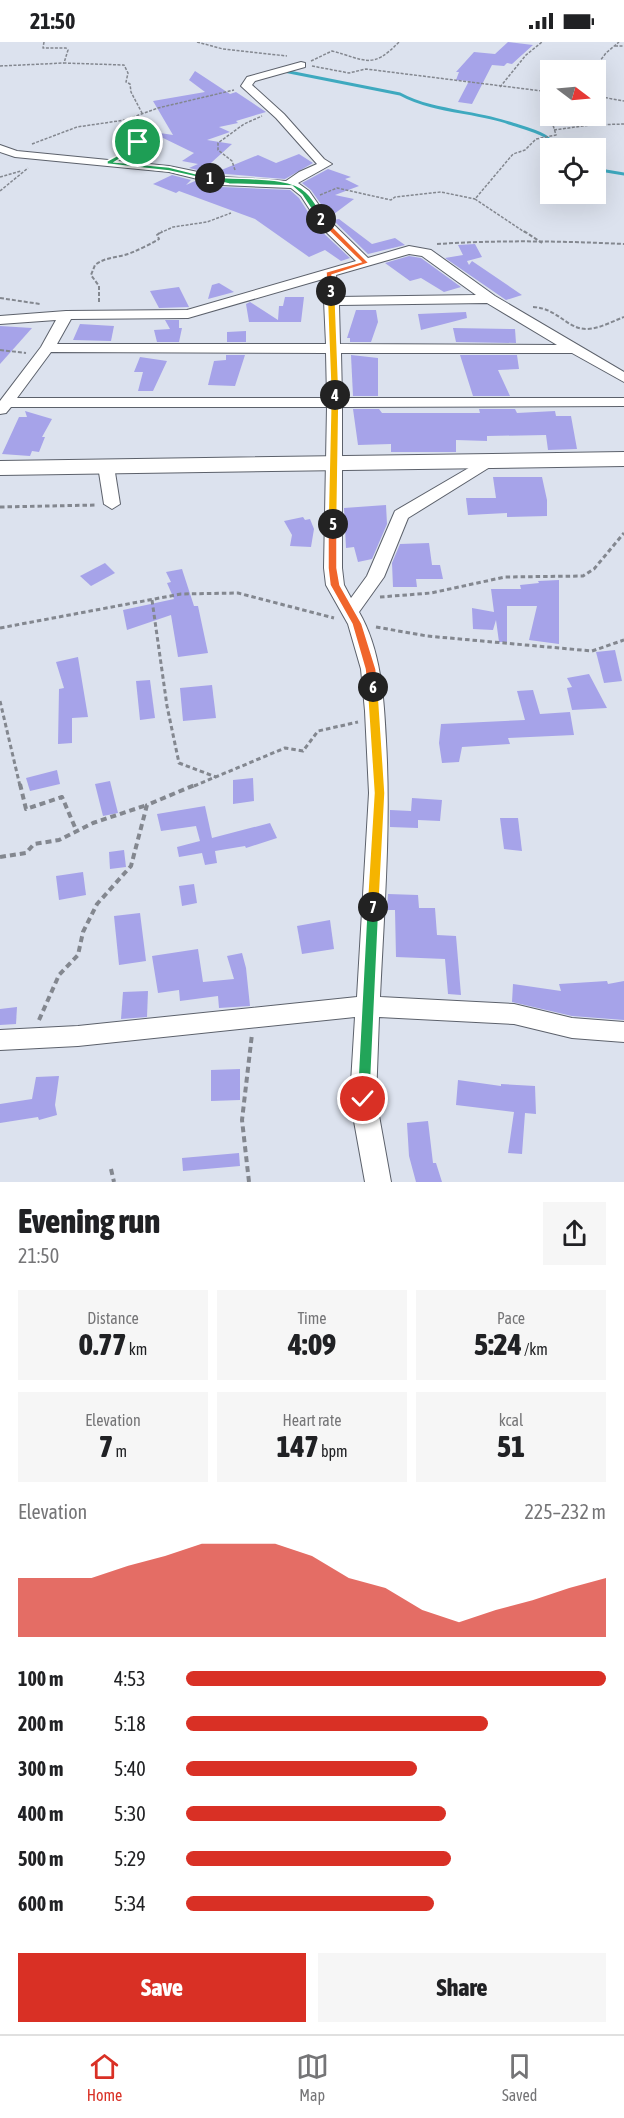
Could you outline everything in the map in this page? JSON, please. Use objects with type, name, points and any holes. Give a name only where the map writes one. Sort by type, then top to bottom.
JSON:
[{"type":"street","points":[[289,184],[303,174],[326,164],[246,86],[251,79],[301,65]]},
{"type":"street","points":[[0,148],[15,154],[169,169],[222,181],[289,184],[298,187],[325,224],[366,263]]},
{"type":"street","points":[[0,320],[66,315],[188,314],[415,250],[431,256],[490,299],[624,378]]},
{"type":"street","points":[[329,273],[335,404],[333,568],[335,585],[356,611],[370,669],[377,744],[379,793],[363,1099],[378,1182]]},
{"type":"street","points":[[332,301],[490,299]]},
{"type":"street","points":[[3,407],[45,351],[66,315]]},
{"type":"street","points":[[45,351],[578,350]]},
{"type":"street","points":[[3,407],[624,402]]},
{"type":"street","points":[[0,468],[624,459]]},
{"type":"street","points":[[356,611],[375,577],[401,515],[490,462]]},
{"type":"street","points":[[106,466],[112,504]]},
{"type":"street","points":[[0,1040],[78,1036],[367,1006],[514,1014],[572,1028],[624,1032]]},
{"type":"path","points":[[44,42],[43,48],[66,48],[68,50],[64,63]]},
{"type":"path","points":[[196,42],[223,49],[287,56],[301,65]]},
{"type":"path","points":[[399,42],[379,61],[373,62],[332,51],[304,65],[349,73],[366,69],[540,91]]},
{"type":"path","points":[[500,87],[526,55],[542,42]]},
{"type":"path","points":[[601,60],[619,42]]},
{"type":"path","points":[[615,46],[624,46]]},
{"type":"path","points":[[0,66],[64,63],[124,65],[128,73],[126,82],[130,84],[142,113]]},
{"type":"path","points":[[15,154],[56,132],[88,123],[124,120],[142,113],[246,86]]},
{"type":"path","points":[[606,98],[624,101]]},
{"type":"path","points":[[244,181],[237,179],[232,161],[218,150],[218,143],[244,124],[275,112]]},
{"type":"path","points":[[109,163],[126,153],[138,142],[124,120]]},
{"type":"path","points":[[554,130],[624,124]]},
{"type":"path","points":[[475,200],[513,154],[525,150],[536,139],[556,135],[554,126]]},
{"type":"path","points":[[0,191],[41,157]]},
{"type":"path","points":[[0,177],[26,169]]},
{"type":"path","points":[[309,200],[337,188],[391,200],[395,197],[425,192],[441,192],[475,200],[542,243]]},
{"type":"path","points":[[104,315],[99,303],[99,286],[92,278],[94,265],[135,252],[142,246],[154,244],[159,239],[157,235],[169,228],[208,222],[231,213]]},
{"type":"path","points":[[415,250],[436,244],[454,243],[624,244]]},
{"type":"path","points":[[511,311],[548,307],[555,310],[568,323],[586,329],[624,317]]},
{"type":"path","points":[[0,350],[45,351]]},
{"type":"path","points":[[0,507],[112,504]]},
{"type":"path","points":[[356,611],[505,577],[583,576],[594,569],[624,533]]},
{"type":"path","points":[[0,628],[180,594],[238,593],[356,611],[428,636],[592,651],[624,640]]},
{"type":"path","points":[[152,600],[167,706],[179,763],[216,777]]},
{"type":"path","points":[[0,701],[26,809],[62,797],[77,832]]},
{"type":"path","points":[[0,857],[26,853],[34,844],[59,840],[93,823],[147,805],[285,748],[303,751],[318,732],[358,722],[377,744]]},
{"type":"path","points":[[31,1038],[59,975],[78,955],[83,932],[97,904],[131,866],[147,805]]},
{"type":"path","points":[[249,1182],[242,1134],[243,1099],[255,1018]]},
{"type":"path","points":[[111,1169],[114,1182]]},
{"type":"building","points":[[508,42],[533,45],[512,64],[492,65],[472,104],[458,102],[469,81],[456,80],[459,72],[456,72],[474,52],[495,54]]},
{"type":"building","points":[[195,71],[230,94],[236,92],[266,112],[236,121],[238,123],[219,127],[230,132],[207,140],[232,144],[202,171],[189,168],[198,164],[182,161],[194,153],[159,136],[160,133],[173,135],[153,101],[205,92],[189,80]]},
{"type":"building","points":[[299,154],[313,163],[285,179],[214,173],[258,155],[276,163]]},
{"type":"building","points":[[328,169],[351,177],[345,179],[359,186],[335,195],[354,199],[330,217],[311,190],[302,183]]},
{"type":"building","points":[[172,175],[191,180],[186,185],[195,181],[222,187],[290,190],[299,198],[319,229],[350,258],[341,261],[325,250],[309,257],[255,219],[179,191],[176,193],[153,184]]},
{"type":"building","points":[[339,219],[372,244],[395,238],[405,245],[368,254],[333,220]]},
{"type":"building","points":[[475,244],[482,257],[467,261],[469,265],[472,261],[522,295],[506,300],[445,258],[463,255],[458,245]]},
{"type":"building","points":[[409,256],[421,258],[461,287],[444,292],[421,278],[410,281],[385,263]]},
{"type":"building","points":[[219,283],[234,292],[208,299],[212,285]]},
{"type":"building","points":[[179,287],[189,307],[159,308],[150,291]]},
{"type":"building","points":[[285,297],[304,297],[301,322],[249,322],[246,304],[250,302],[278,320],[279,306],[283,306]]},
{"type":"building","points":[[356,310],[376,310],[378,322],[371,342],[350,342],[350,338],[347,338]]},
{"type":"building","points":[[466,312],[467,318],[421,330],[418,314]]},
{"type":"building","points":[[165,320],[179,320],[179,328],[182,328],[179,342],[157,342],[154,330],[170,329]]},
{"type":"building","points":[[80,324],[114,326],[111,341],[73,340]]},
{"type":"building","points":[[0,326],[32,328],[0,364]]},
{"type":"building","points":[[453,328],[515,329],[516,343],[456,342]]},
{"type":"building","points":[[246,331],[246,342],[227,342],[227,332]]},
{"type":"building","points":[[226,355],[245,355],[235,386],[208,385],[214,361],[226,360]]},
{"type":"building","points":[[351,355],[378,358],[378,396],[353,396]]},
{"type":"building","points":[[460,355],[517,355],[519,369],[498,370],[510,396],[473,396]]},
{"type":"building","points":[[140,357],[167,361],[153,391],[138,391],[143,372],[134,372]]},
{"type":"building","points":[[353,409],[379,409],[382,413],[480,413],[479,409],[515,409],[517,413],[555,411],[556,416],[571,416],[577,449],[548,450],[546,435],[487,436],[487,441],[456,440],[456,452],[391,452],[391,444],[358,445]]},
{"type":"building","points":[[25,411],[52,419],[42,437],[45,437],[39,452],[32,451],[30,456],[2,454],[19,417],[27,417]]},
{"type":"building","points":[[493,477],[542,477],[547,500],[547,516],[507,517],[507,513],[468,515],[466,498],[496,498]]},
{"type":"building","points":[[386,505],[387,524],[372,559],[358,562],[354,547],[346,548],[344,508]]},
{"type":"building","points":[[303,517],[305,520],[310,519],[314,529],[311,547],[290,546],[292,535],[284,521]]},
{"type":"building","points":[[429,543],[432,565],[440,565],[443,579],[416,579],[417,587],[393,587],[392,563],[400,544]]},
{"type":"building","points":[[105,563],[115,573],[91,586],[80,576]]},
{"type":"building","points":[[182,569],[194,606],[198,606],[208,653],[178,657],[171,615],[127,630],[123,610],[174,599],[167,583],[171,582],[166,572]]},
{"type":"building","points":[[559,580],[559,644],[529,640],[537,606],[507,606],[507,642],[499,642],[496,620],[493,630],[473,629],[472,608],[494,612],[491,589],[521,589],[520,585]]},
{"type":"building","points":[[615,650],[622,681],[604,683],[596,652]]},
{"type":"building","points":[[78,657],[88,717],[72,718],[72,743],[58,744],[59,689],[64,688],[56,662]]},
{"type":"building","points":[[589,674],[607,708],[572,710],[567,688],[572,687],[567,678]]},
{"type":"building","points":[[150,680],[155,718],[140,720],[136,681]]},
{"type":"building","points":[[212,685],[216,718],[183,721],[180,688]]},
{"type":"building","points":[[533,690],[540,714],[570,712],[574,735],[508,738],[510,744],[462,747],[459,762],[442,763],[439,743],[441,724],[525,720],[517,691]]},
{"type":"building","points":[[57,770],[60,784],[30,791],[26,778]]},
{"type":"building","points":[[253,778],[254,801],[233,804],[233,780]]},
{"type":"building","points":[[110,781],[118,813],[103,816],[95,784]]},
{"type":"building","points":[[412,798],[442,800],[440,821],[418,820],[418,828],[390,827],[390,810],[411,811]]},
{"type":"building","points":[[205,806],[212,838],[270,823],[277,838],[246,848],[245,846],[215,851],[217,863],[205,865],[202,853],[179,857],[177,847],[200,841],[196,826],[161,831],[157,814]]},
{"type":"building","points":[[500,818],[518,818],[522,851],[504,849]]},
{"type":"building","points":[[124,850],[126,867],[110,869],[109,852]]},
{"type":"building","points":[[83,872],[86,895],[59,900],[56,876]]},
{"type":"building","points":[[194,884],[197,903],[182,906],[179,886]]},
{"type":"building","points":[[388,894],[418,895],[419,908],[435,908],[437,935],[456,936],[461,995],[448,994],[445,959],[396,957],[395,910],[387,910]]},
{"type":"building","points":[[140,913],[146,961],[119,965],[114,916]]},
{"type":"building","points":[[330,920],[334,949],[302,954],[297,926]]},
{"type":"building","points":[[198,949],[203,982],[234,979],[227,956],[242,953],[250,1006],[219,1008],[218,996],[180,1001],[179,990],[158,993],[152,956]]},
{"type":"building","points":[[607,981],[608,984],[624,981],[624,1020],[572,1016],[512,1002],[513,984],[561,991],[559,984]]},
{"type":"building","points":[[148,991],[147,1017],[121,1019],[123,992]]},
{"type":"building","points":[[17,1007],[16,1024],[0,1025],[0,1009]]},
{"type":"building","points":[[240,1069],[240,1100],[211,1101],[211,1070]]},
{"type":"building","points":[[59,1076],[55,1105],[57,1115],[39,1120],[38,1117],[0,1123],[0,1104],[32,1099],[36,1077]]},
{"type":"building","points":[[458,1080],[501,1086],[501,1084],[535,1086],[536,1114],[525,1113],[522,1154],[508,1153],[514,1112],[456,1105]]},
{"type":"building","points":[[428,1121],[433,1163],[436,1163],[442,1182],[416,1182],[409,1156],[407,1123]]},
{"type":"building","points":[[239,1153],[240,1166],[183,1171],[182,1158]]},
{"type":"waterway","points":[[284,71],[400,94],[440,108],[496,119],[548,138]]},
{"type":"waterway","points":[[606,171],[624,174]]},
{"type":"route","points":[[138,142],[126,153],[109,163],[169,169],[229,182],[274,182],[294,185],[305,194],[325,224],[366,263],[329,273],[335,404],[333,568],[335,585],[357,624],[370,669],[375,711],[379,793],[363,1099]]}]
